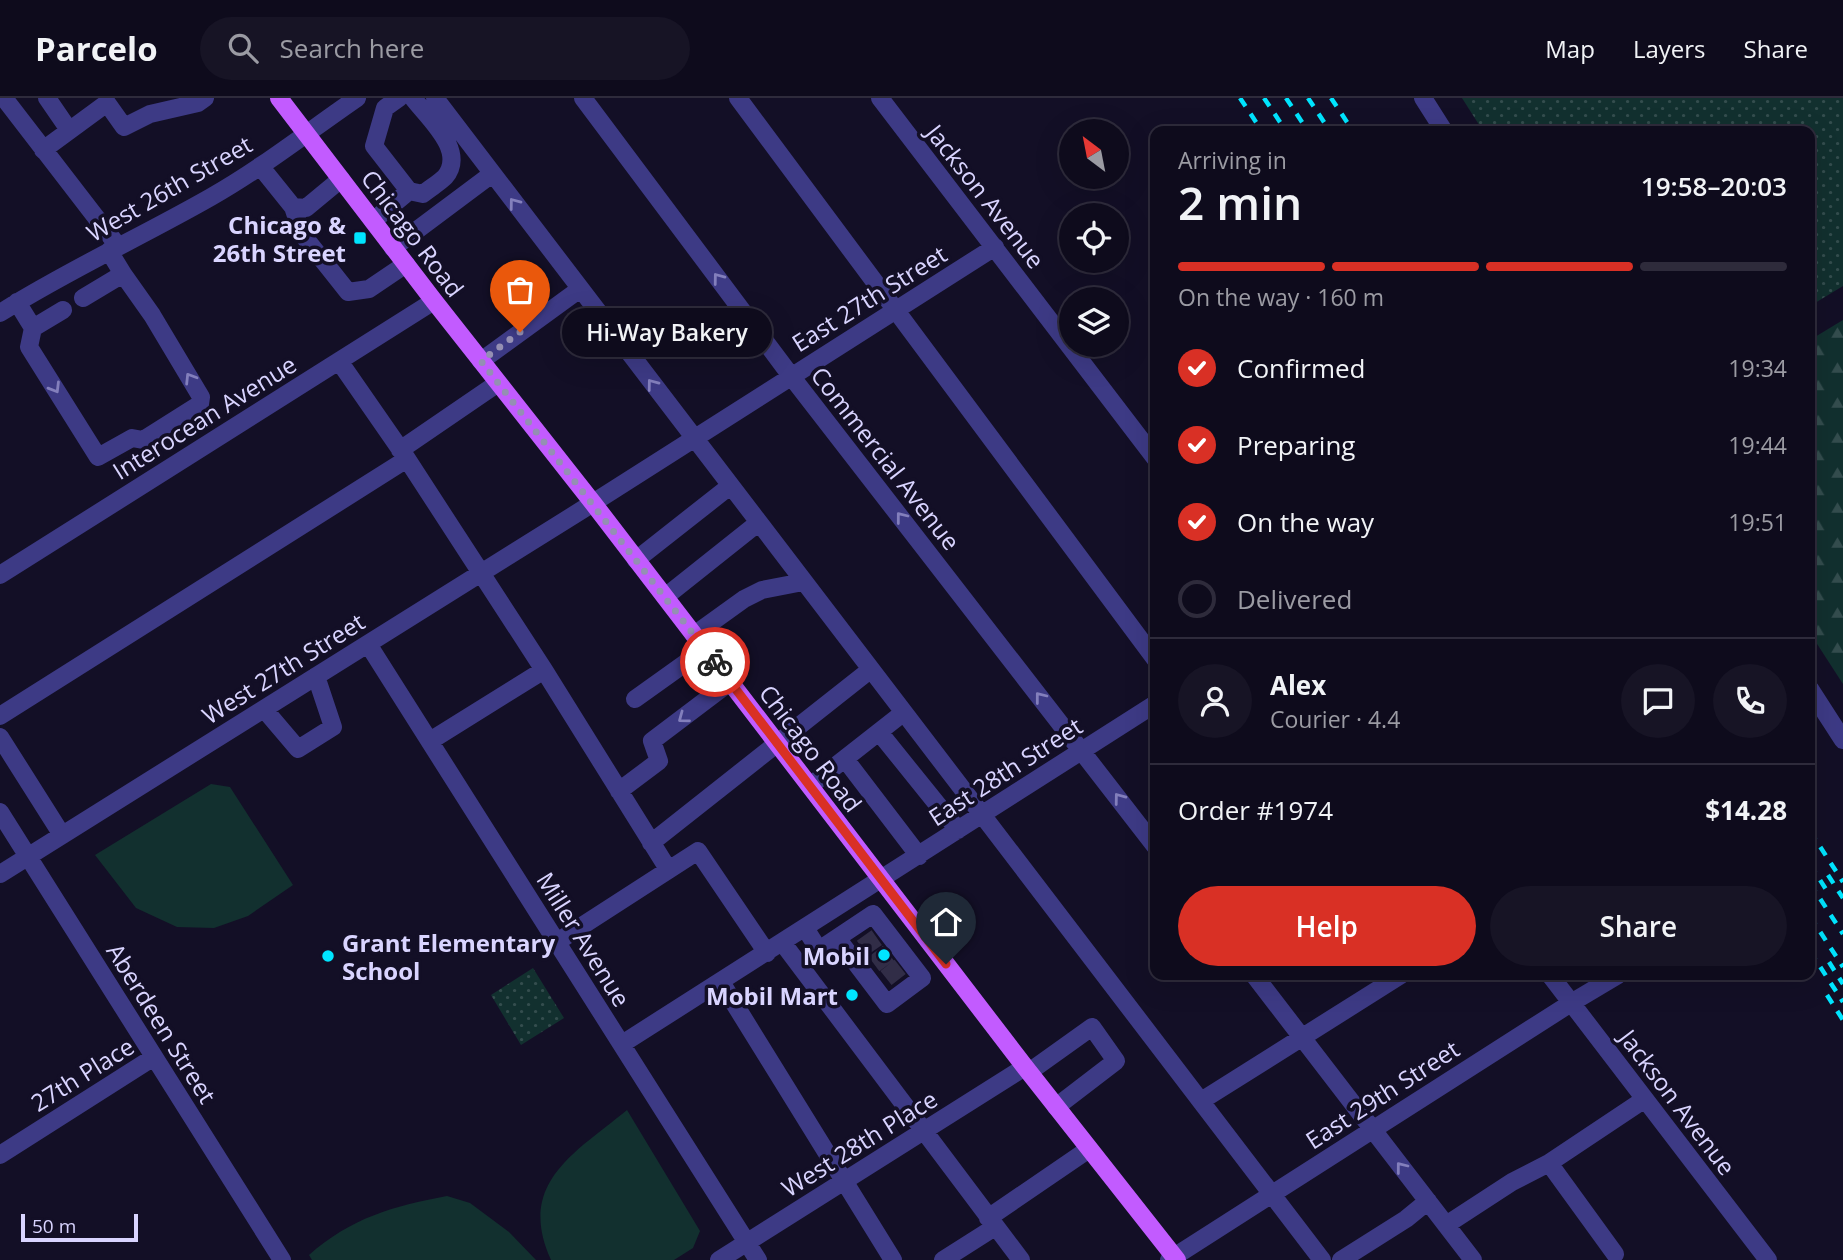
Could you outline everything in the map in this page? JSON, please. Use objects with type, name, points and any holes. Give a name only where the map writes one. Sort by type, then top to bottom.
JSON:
[{"type":"main road","name":"Chicago Road","points":[[279,98],[1173,1259]]},
{"type":"street","points":[[4,98],[113,248],[123,274],[152,315],[201,397],[200,404],[143,440],[132,438],[98,457],[29,347],[33,328],[17,302]]},
{"type":"street","points":[[47,98],[69,130]]},
{"type":"street","points":[[43,150],[107,103],[124,127],[150,114],[198,103],[205,98]]},
{"type":"street","name":"West 26th Street","points":[[0,313],[113,248],[212,197],[357,98]]},
{"type":"street","points":[[388,101],[374,146],[409,191],[423,194],[446,176],[453,161],[449,145],[413,98]]},
{"type":"street","points":[[435,98],[1201,1101],[1318,1259]]},
{"type":"street","name":"Commercial Avenue","points":[[583,98],[791,376],[1150,839]]},
{"type":"street","points":[[738,98],[1150,652]]},
{"type":"street","name":"Jackson Avenue","points":[[880,98],[1150,450]]},
{"type":"street","points":[[1423,98],[1441,126]]},
{"type":"street","points":[[260,166],[293,207],[302,234],[348,292],[369,289],[406,264]]},
{"type":"street","points":[[394,248],[492,174]]},
{"type":"street","points":[[293,207],[306,208],[341,179]]},
{"type":"street","points":[[373,221],[409,191]]},
{"type":"street","name":"East 27th Street","points":[[593,503],[995,247]]},
{"type":"street","points":[[83,298],[123,274]]},
{"type":"street","points":[[481,361],[579,289]]},
{"type":"street","name":"Interocean Avenue","points":[[0,575],[433,301]]},
{"type":"street","points":[[33,328],[63,310]]},
{"type":"street","points":[[339,361],[544,670],[668,869]]},
{"type":"street","points":[[0,716],[403,454],[498,383]]},
{"type":"street","points":[[636,560],[730,486]]},
{"type":"street","name":"West 27th Street","points":[[0,874],[593,503]]},
{"type":"street","points":[[665,597],[758,523]]},
{"type":"street","points":[[635,699],[744,599],[762,590],[803,582]]},
{"type":"street","name":"Miller Avenue","points":[[368,644],[758,1260]]},
{"type":"street","points":[[430,741],[544,670]]},
{"type":"street","points":[[652,843],[870,670]]},
{"type":"street","points":[[264,709],[298,749],[334,727],[316,676]]},
{"type":"street","points":[[620,791],[659,761],[652,741],[730,682]]},
{"type":"street","points":[[1815,697],[1843,740]]},
{"type":"street","name":"East 28th Street","points":[[622,1044],[1150,707]]},
{"type":"street","points":[[810,786],[903,713]]},
{"type":"street","points":[[879,732],[958,830]]},
{"type":"street","points":[[0,737],[62,835]]},
{"type":"street","points":[[845,758],[919,856]]},
{"type":"street","name":"Aberdeen Street","points":[[0,812],[281,1260]]},
{"type":"street","points":[[557,942],[698,851],[766,953]]},
{"type":"street","points":[[806,928],[819,950],[837,937],[873,914],[901,955],[922,978],[887,1004],[874,975],[857,952],[837,937]]},
{"type":"street","points":[[782,942],[1021,1260]]},
{"type":"street","points":[[901,955],[930,944]]},
{"type":"street","points":[[1258,980],[1472,1260]]},
{"type":"street","points":[[1201,1101],[1393,980]]},
{"type":"street","name":"Jackson Avenue","points":[[1554,980],[1768,1260]]},
{"type":"street","name":"East 29th Street","points":[[1173,1259],[1610,980]]},
{"type":"street","points":[[721,982],[893,1260]]},
{"type":"street","name":"West 28th Place","points":[[719,1260],[1092,1027],[1116,1061],[1056,1107]]},
{"type":"street","name":"27th Place","points":[[0,1155],[154,1058]]},
{"type":"street","points":[[1446,1225],[1511,1182],[1549,1163],[1645,1099]]},
{"type":"street","points":[[943,1260],[1089,1149]]},
{"type":"street","points":[[1549,1163],[1615,1254]]},
{"type":"street","points":[[1341,1260],[1406,1219],[1428,1201]]},
{"type":"green space","points":[[1462,98],[1843,98],[1843,286],[1815,303],[1815,126],[1480,126]]},
{"type":"green space","points":[[1843,320],[1843,684],[1815,641],[1815,337]]},
{"type":"green space","points":[[211,784],[230,787],[293,885],[248,916],[214,928],[177,927],[136,908],[95,855]]},
{"type":"green space","points":[[533,968],[564,1018],[521,1045],[491,995]]},
{"type":"green space","points":[[627,1110],[700,1231],[693,1248],[674,1260],[551,1260],[542,1233],[541,1210],[546,1190],[556,1172],[571,1156]]},
{"type":"green space","points":[[447,1196],[470,1203],[509,1232],[536,1260],[312,1260],[309,1255],[341,1232],[374,1215]]},
{"type":"tunnel","points":[[862,948],[882,934]]},
{"type":"tunnel","points":[[874,964],[894,949]]},
{"type":"tunnel","points":[[886,978],[905,963]]},
{"type":"railway","points":[[1240,98],[1259,126]]},
{"type":"railway","points":[[1264,98],[1283,126]]},
{"type":"railway","points":[[1286,98],[1305,126]]},
{"type":"railway","points":[[1308,98],[1327,126]]},
{"type":"railway","points":[[1331,98],[1350,126]]},
{"type":"railway","points":[[1815,839],[1843,882]]},
{"type":"railway","points":[[1815,872],[1827,891]]},
{"type":"railway","points":[[1828,875],[1843,898]]},
{"type":"railway","points":[[1815,891],[1843,934]]},
{"type":"railway","points":[[1815,924],[1843,967]]},
{"type":"railway","points":[[1815,959],[1843,1002]]},
{"type":"railway","points":[[1829,962],[1843,984]]},
{"type":"railway","points":[[1827,995],[1843,1020]]},
{"type":"way so far","points":[[520,332],[481,361],[715,662]]},
{"type":"place","name":"Chicago & 26th Street","points":[[360,238]]},
{"type":"place","name":"Hi-Way Bakery","points":[[520,332]]},
{"type":"place","name":"Mobil","points":[[884,955]]},
{"type":"place","name":"Grant Elementary School","points":[[328,956]]},
{"type":"place","name":"Mobil Mart","points":[[852,995]]},
{"type":"route","points":[[715,662],[946,964]]}]
